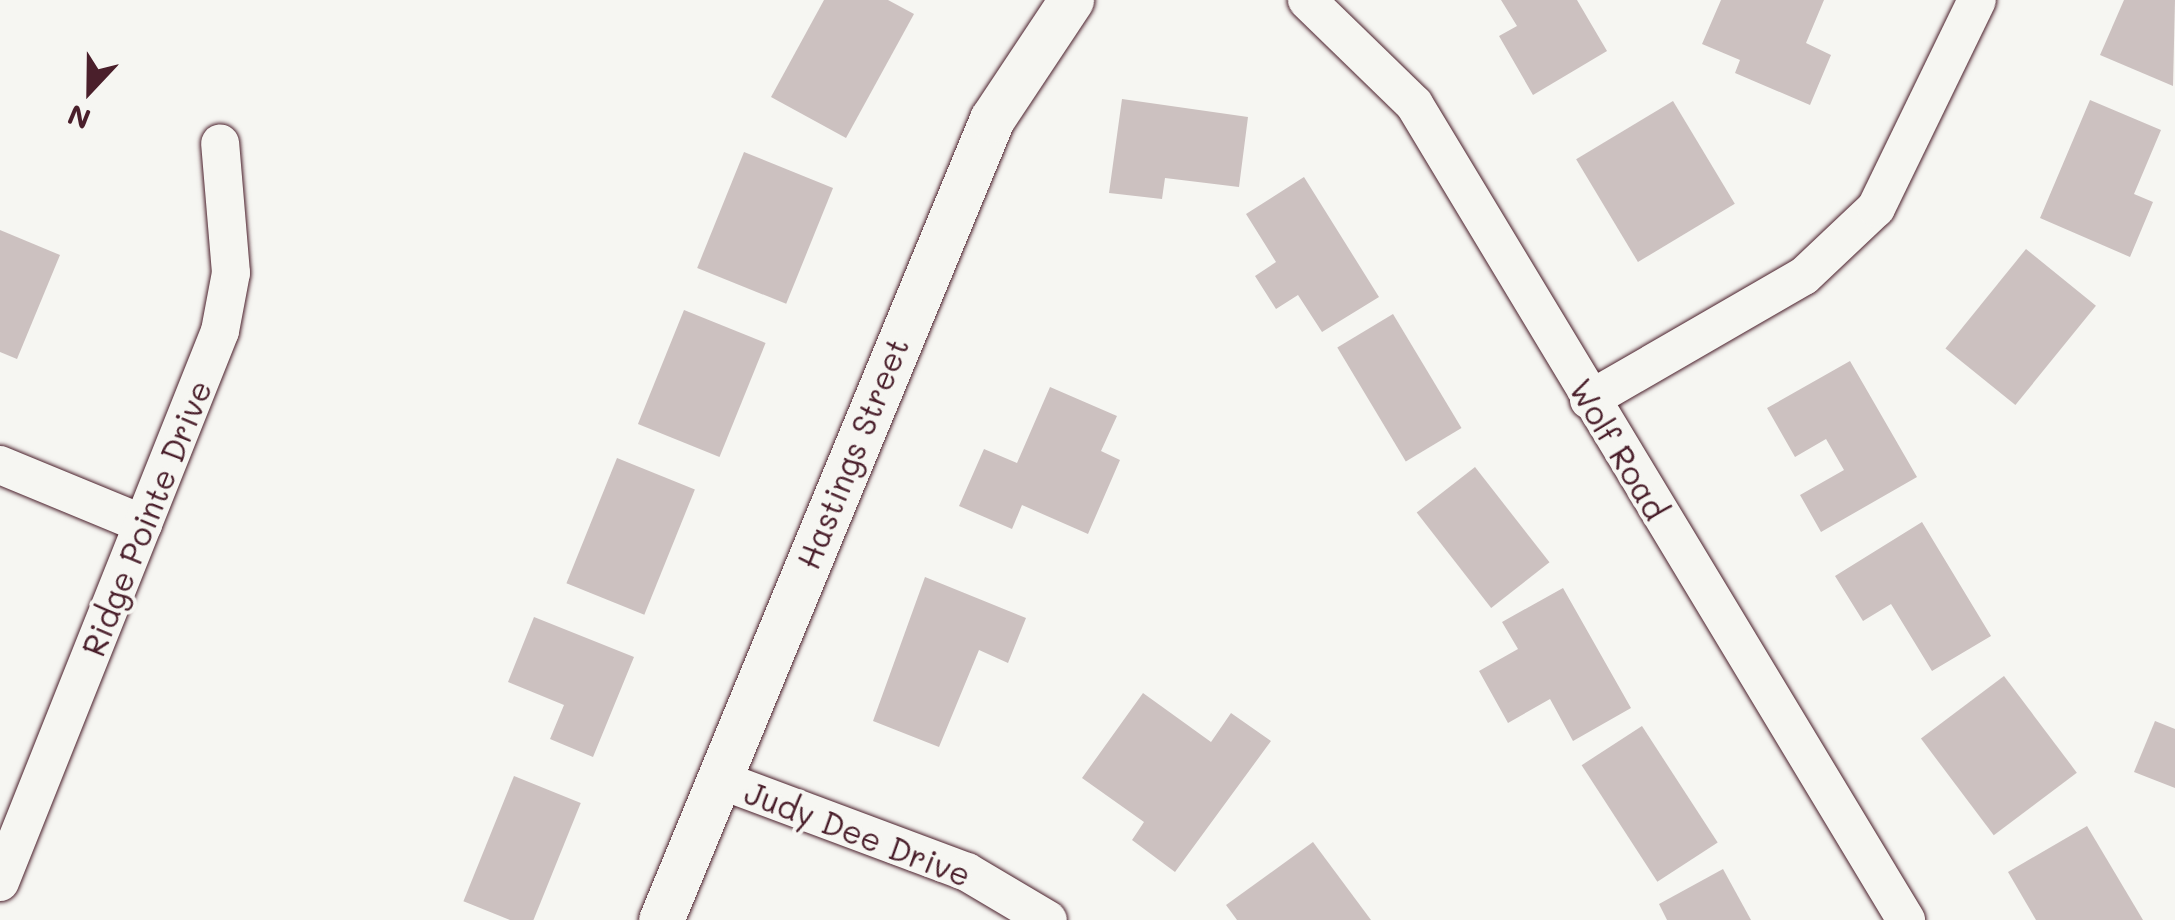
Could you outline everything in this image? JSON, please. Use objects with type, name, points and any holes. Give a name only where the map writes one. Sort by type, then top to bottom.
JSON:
[{"type":"street","name":"Hastings Street","points":[[660,920],[992,119],[1070,0]]},
{"type":"street","name":"Wolf Road","points":[[1307,0],[1414,104],[1906,920]]},
{"type":"street","points":[[1589,400],[1804,276],[1876,208],[1978,0]]},
{"type":"street","name":"Ridge Pointe Drive","points":[[0,882],[220,331],[230,273],[220,143]]},
{"type":"street","points":[[0,465],[143,524]]},
{"type":"street","name":"Judy Dee Drive","points":[[718,778],[967,872],[1048,920]]},
{"type":"building","points":[[824,0],[888,0],[914,14],[846,138],[771,97]]},
{"type":"building","points":[[1501,0],[1577,0],[1607,51],[1533,95],[1499,36],[1517,26]]},
{"type":"building","points":[[1721,0],[1824,0],[1806,43],[1831,55],[1810,105],[1735,73],[1740,60],[1702,44]]},
{"type":"building","points":[[2124,0],[2175,0],[2173,86],[2100,55]]},
{"type":"building","points":[[1122,99],[1248,117],[1239,187],[1165,178],[1162,199],[1109,193]]},
{"type":"building","points":[[2090,100],[2161,130],[2134,194],[2153,202],[2130,257],[2040,218]]},
{"type":"building","points":[[1673,101],[1735,204],[1638,262],[1576,159]]},
{"type":"building","points":[[744,152],[833,188],[786,304],[697,268]]},
{"type":"building","points":[[1304,177],[1379,297],[1322,332],[1298,295],[1276,309],[1255,276],[1276,262],[1246,214]]},
{"type":"building","points":[[0,230],[60,255],[17,359],[0,352]]},
{"type":"building","points":[[2026,249],[2096,306],[2015,405],[1945,348]]},
{"type":"building","points":[[684,310],[766,343],[720,457],[638,424]]},
{"type":"building","points":[[1393,314],[1462,428],[1406,461],[1337,347]]},
{"type":"building","points":[[1850,361],[1917,477],[1821,532],[1800,495],[1844,470],[1826,439],[1795,457],[1767,408]]},
{"type":"building","points":[[1050,387],[1117,416],[1101,451],[1120,460],[1088,534],[1022,505],[1012,529],[959,506],[984,449],[1017,463]]},
{"type":"building","points":[[617,458],[695,489],[644,615],[566,583]]},
{"type":"building","points":[[1475,467],[1549,562],[1491,608],[1417,513]]},
{"type":"building","points":[[1922,522],[1991,636],[1932,671],[1891,604],[1863,621],[1835,576]]},
{"type":"building","points":[[925,577],[1026,618],[1008,663],[979,650],[939,747],[873,721]]},
{"type":"building","points":[[1563,588],[1631,708],[1573,741],[1550,699],[1508,723],[1479,671],[1518,649],[1502,622]]},
{"type":"building","points":[[534,617],[634,657],[593,757],[550,739],[564,705],[508,682]]},
{"type":"building","points":[[2004,676],[2077,773],[1994,835],[1921,739]]},
{"type":"building","points":[[1143,693],[1211,742],[1231,713],[1271,741],[1175,872],[1132,840],[1144,822],[1082,778]]},
{"type":"building","points":[[2155,721],[2175,729],[2175,788],[2134,772]]},
{"type":"building","points":[[1642,726],[1718,843],[1657,882],[1582,765]]},
{"type":"building","points":[[514,776],[581,803],[533,920],[510,920],[463,901]]},
{"type":"building","points":[[2087,826],[2143,920],[2036,920],[2008,872]]},
{"type":"building","points":[[1313,842],[1371,920],[1237,920],[1226,905]]},
{"type":"building","points":[[1723,869],[1751,920],[1667,920],[1659,904]]}]
